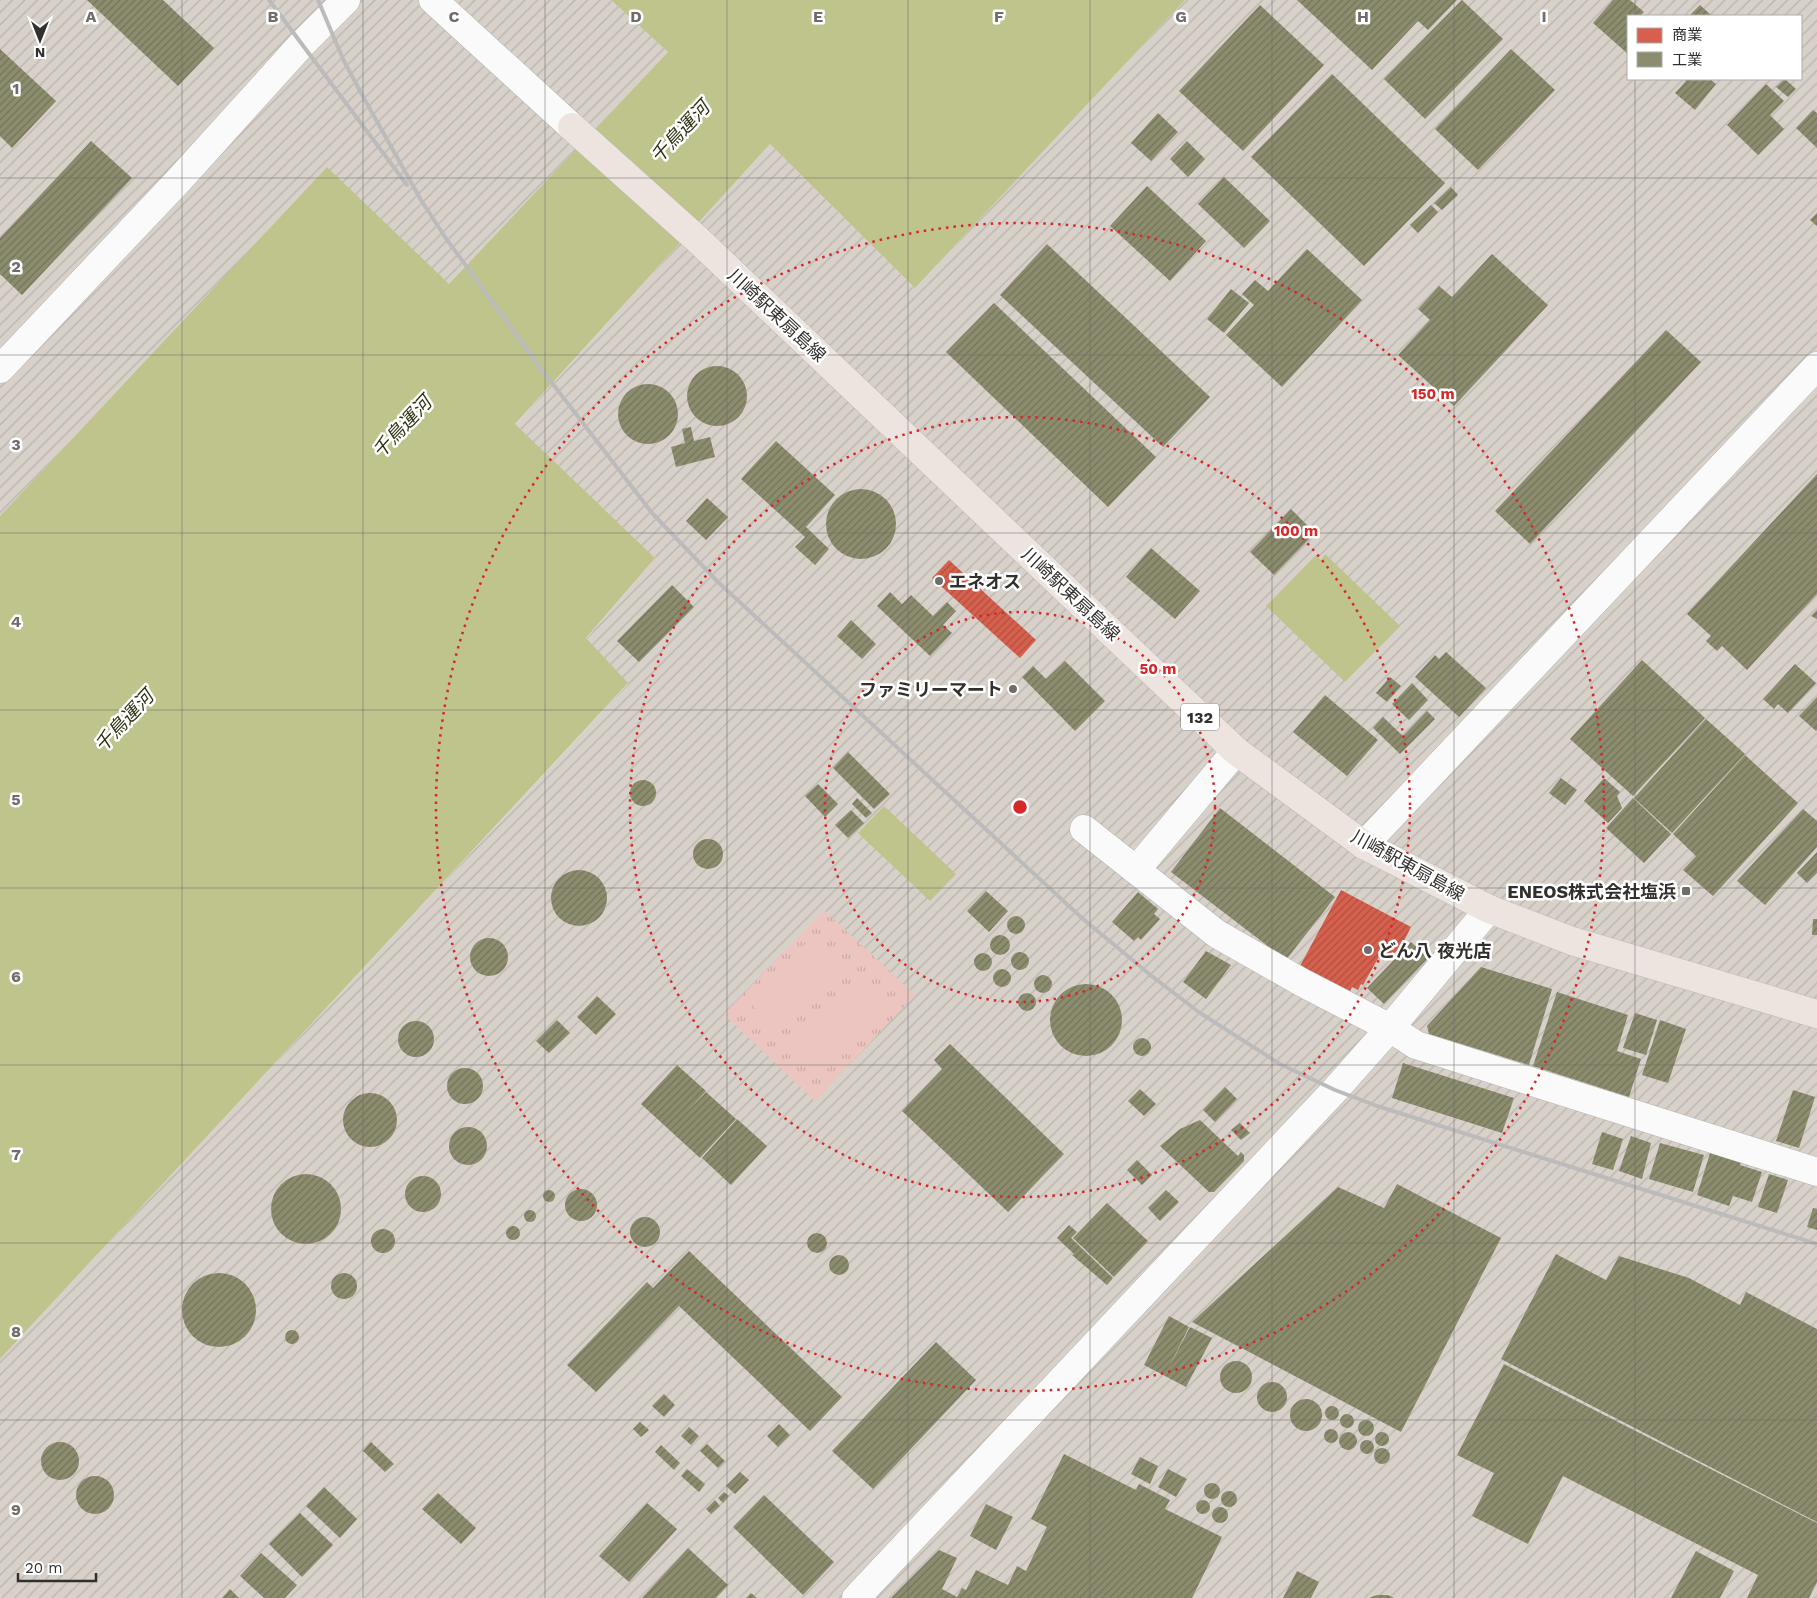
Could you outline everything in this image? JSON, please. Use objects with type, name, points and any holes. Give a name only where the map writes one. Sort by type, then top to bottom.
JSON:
[{"type":"highway","name":"川崎駅東扇島線","points":[[572,127],[698,240],[1236,751],[1364,845],[1489,909],[1572,941],[1817,1014]]},
{"type":"street","points":[[0,369],[179,180],[302,44],[346,0]]},
{"type":"street","name":"川崎駅東扇島線","points":[[433,0],[572,127]]},
{"type":"street","points":[[1364,845],[1817,366]]},
{"type":"street","points":[[1136,870],[1236,751]]},
{"type":"street","points":[[1084,829],[1217,934],[1302,984],[1390,1028],[1416,1045],[1817,1172]]},
{"type":"street","points":[[856,1598],[1314,1113],[1390,1028],[1489,909]]},
{"type":"shaded area","points":[[0,0],[611,0],[668,52],[449,285],[327,168],[0,516]]},
{"type":"shaded area","points":[[1185,0],[1817,0],[1817,1598],[0,1598],[0,1359],[628,684],[586,639],[655,558],[515,425],[770,144],[915,288]]},
{"type":"green space","points":[[824,910],[915,995],[815,1101],[724,1014]]},
{"type":"green space","points":[[813,936],[843,964],[779,1031],[749,1002]]},
{"type":"green space","points":[[856,978],[886,1007],[823,1073],[792,1044]]},
{"type":"water","name":"千鳥運河","points":[[611,0],[1185,0],[915,288],[770,144],[515,424],[655,558],[586,638],[628,683],[0,1359],[0,516],[327,167],[449,284],[668,52]]},
{"type":"water","points":[[1325,554],[1400,626],[1345,682],[1266,606],[1316,555],[1321,560]]},
{"type":"water","points":[[884,806],[956,874],[930,901],[858,833]]},
{"type":"building: 商業","points":[[949,560],[1036,640],[1020,658],[932,578]]},
{"type":"building: 商業","points":[[1341,890],[1411,927],[1402,945],[1390,958],[1381,953],[1363,985],[1361,984],[1358,990],[1352,987],[1348,996],[1300,966]]},
{"type":"building: 工業","points":[[87,0],[163,0],[214,48],[178,86]]},
{"type":"building: 工業","points":[[1297,0],[1457,0],[1428,30],[1418,21],[1372,70]]},
{"type":"building: 工業","points":[[1462,0],[1503,39],[1425,119],[1384,79]]},
{"type":"building: 工業","points":[[1613,0],[1630,0],[1644,12],[1641,15],[1627,15],[1627,53],[1593,23]]},
{"type":"building: 工業","points":[[1260,5],[1324,65],[1243,151],[1179,91]]},
{"type":"building: 工業","points":[[1700,5],[1711,15],[1690,15]]},
{"type":"building: 工業","points":[[0,49],[56,101],[12,148],[0,136]]},
{"type":"building: 工業","points":[[1511,49],[1555,90],[1478,170],[1435,129]]},
{"type":"building: 工業","points":[[1332,74],[1445,183],[1364,266],[1251,157]]},
{"type":"building: 工業","points":[[1711,80],[1716,84],[1695,110],[1675,93],[1686,81]]},
{"type":"building: 工業","points":[[1786,80],[1796,89],[1788,97],[1776,87]]},
{"type":"building: 工業","points":[[1766,84],[1784,101],[1770,115],[1784,129],[1758,155],[1727,125]]},
{"type":"building: 工業","points":[[1813,110],[1817,113],[1817,148],[1796,128]]},
{"type":"building: 工業","points":[[1158,113],[1178,132],[1151,161],[1131,143]]},
{"type":"building: 工業","points":[[91,141],[132,178],[22,295],[0,274],[0,238]]},
{"type":"building: 工業","points":[[1187,141],[1205,159],[1188,177],[1170,159]]},
{"type":"building: 工業","points":[[1224,177],[1270,221],[1244,248],[1198,204]]},
{"type":"building: 工業","points":[[1147,186],[1206,241],[1170,281],[1110,226]]},
{"type":"building: 工業","points":[[1451,187],[1458,195],[1442,210],[1434,203]]},
{"type":"building: 工業","points":[[1431,205],[1438,212],[1418,233],[1410,225]]},
{"type":"building: 工業","points":[[1817,213],[1817,226],[1810,220]]},
{"type":"building: 工業","points":[[1047,244],[1210,397],[1163,447],[1000,295]]},
{"type":"building: 工業","points":[[1307,249],[1362,300],[1282,387],[1226,335],[1254,305],[1242,294],[1255,280],[1268,291]]},
{"type":"building: 工業","points":[[1492,254],[1548,305],[1454,406],[1398,355],[1430,320],[1418,309],[1439,286],[1452,297]]},
{"type":"building: 工業","points":[[1231,289],[1249,303],[1224,333],[1207,319]]},
{"type":"building: 工業","points":[[994,303],[1156,457],[1108,507],[946,352]]},
{"type":"building: 工業","points":[[1666,330],[1701,362],[1530,544],[1495,511]]},
{"type":"building: 工業","points":[[717,366],[734,371],[742,379],[747,396],[742,413],[734,421],[717,426],[700,421],[692,413],[687,396],[692,379],[700,371]]},
{"type":"building: 工業","points":[[648,384],[665,389],[673,397],[678,414],[673,431],[665,439],[648,444],[631,439],[623,431],[618,414],[623,397],[631,389]]},
{"type":"building: 工業","points":[[691,427],[694,441],[710,437],[715,457],[676,467],[671,447],[685,443],[682,429]]},
{"type":"building: 工業","points":[[776,441],[835,495],[806,527],[829,549],[815,565],[795,547],[805,537],[741,479]]},
{"type":"building: 工業","points":[[1817,474],[1817,594],[1747,670],[1722,646],[1717,651],[1706,641],[1711,636],[1687,614]]},
{"type":"building: 工業","points":[[861,489],[880,495],[890,505],[896,524],[890,543],[880,553],[861,559],[842,553],[832,543],[826,524],[832,505],[842,495]]},
{"type":"building: 工業","points":[[707,498],[728,517],[706,540],[686,521]]},
{"type":"building: 工業","points":[[1291,509],[1315,533],[1274,575],[1250,552]]},
{"type":"building: 工業","points":[[1151,548],[1200,591],[1175,619],[1126,577]]},
{"type":"building: 工業","points":[[672,585],[694,607],[639,662],[617,641]]},
{"type":"building: 工業","points":[[890,592],[902,604],[911,595],[933,616],[947,602],[956,611],[943,625],[952,633],[930,656],[877,606]]},
{"type":"building: 工業","points":[[1817,610],[1817,619],[1811,616]]},
{"type":"building: 工業","points":[[851,620],[876,644],[862,659],[837,636]]},
{"type":"building: 工業","points":[[1446,652],[1486,688],[1459,717],[1415,677],[1435,655],[1439,659]]},
{"type":"building: 工業","points":[[1642,660],[1705,718],[1633,796],[1570,739]]},
{"type":"building: 工業","points":[[1065,661],[1105,701],[1075,731],[1022,677],[1033,666],[1046,679]]},
{"type":"building: 工業","points":[[1795,664],[1816,683],[1788,713],[1778,704],[1774,709],[1763,699]]},
{"type":"building: 工業","points":[[1390,677],[1401,686],[1387,702],[1376,693]]},
{"type":"building: 工業","points":[[1412,683],[1428,700],[1409,720],[1392,704]]},
{"type":"building: 工業","points":[[1325,695],[1378,740],[1347,776],[1293,732]]},
{"type":"building: 工業","points":[[1817,697],[1817,730],[1816,731],[1799,716]]},
{"type":"building: 工業","points":[[1427,711],[1435,719],[1400,754],[1373,728],[1383,717],[1403,736]]},
{"type":"building: 工業","points":[[1706,719],[1745,754],[1672,833],[1634,798]]},
{"type":"building: 工業","points":[[848,752],[890,794],[874,809],[833,768]]},
{"type":"building: 工業","points":[[1745,755],[1798,803],[1713,896],[1683,870],[1696,856],[1673,834]]},
{"type":"building: 工業","points":[[1561,778],[1577,790],[1565,805],[1549,793]]},
{"type":"building: 工業","points":[[1604,778],[1620,792],[1617,796],[1622,808],[1608,823],[1584,801]]},
{"type":"building: 工業","points":[[643,780],[652,784],[656,793],[652,802],[643,806],[634,802],[630,793],[634,784]]},
{"type":"building: 工業","points":[[818,784],[838,804],[825,817],[805,796]]},
{"type":"building: 工業","points":[[857,798],[872,813],[866,818],[852,804]]},
{"type":"building: 工業","points":[[1633,798],[1671,834],[1644,863],[1606,828]]},
{"type":"building: 工業","points":[[1220,808],[1335,897],[1286,960],[1171,872]]},
{"type":"building: 工業","points":[[1803,809],[1817,821],[1817,847],[1765,905],[1737,881]]},
{"type":"building: 工業","points":[[851,810],[864,823],[848,838],[835,825]]},
{"type":"building: 工業","points":[[708,839],[719,843],[723,854],[719,865],[708,869],[697,865],[693,854],[697,843]]},
{"type":"building: 工業","points":[[1817,852],[1817,873],[1807,883],[1797,873]]},
{"type":"building: 工業","points":[[573,870],[585,870],[595,874],[603,882],[607,898],[603,914],[595,922],[585,926],[573,926],[563,922],[555,914],[551,904],[551,892],[555,882],[563,874]]},
{"type":"building: 工業","points":[[986,891],[1008,911],[989,932],[967,911]]},
{"type":"building: 工業","points":[[1138,892],[1158,909],[1154,914],[1160,919],[1141,940],[1138,937],[1134,941],[1112,922]]},
{"type":"building: 工業","points":[[1012,916],[1020,916],[1025,921],[1023,932],[1012,934],[1007,929],[1007,921]]},
{"type":"building: 工業","points":[[1813,919],[1817,919],[1817,935],[1812,935]]},
{"type":"building: 工業","points":[[1000,935],[1007,938],[1010,945],[1007,952],[1000,955],[993,952],[990,945],[993,938]]},
{"type":"building: 工業","points":[[489,938],[503,943],[508,957],[503,971],[489,976],[475,971],[470,957],[475,943]]},
{"type":"building: 工業","points":[[1411,942],[1428,958],[1384,1004],[1367,988]]},
{"type":"building: 工業","points":[[1206,951],[1231,965],[1206,999],[1183,982]]},
{"type":"building: 工業","points":[[1016,952],[1024,952],[1029,957],[1027,968],[1016,970],[1011,965],[1011,957]]},
{"type":"building: 工業","points":[[979,953],[987,953],[992,958],[990,969],[979,971],[974,966],[974,958]]},
{"type":"building: 工業","points":[[1481,967],[1552,989],[1529,1065],[1429,1034],[1427,1026]]},
{"type":"building: 工業","points":[[998,969],[1006,969],[1011,974],[1009,985],[998,987],[993,982],[993,974]]},
{"type":"building: 工業","points":[[1039,975],[1047,975],[1052,980],[1050,991],[1039,993],[1034,988],[1034,980]]},
{"type":"building: 工業","points":[[1086,984],[1100,987],[1112,994],[1119,1006],[1122,1020],[1119,1034],[1112,1046],[1100,1053],[1086,1056],[1072,1053],[1060,1046],[1053,1034],[1050,1020],[1053,1006],[1060,994],[1072,987]]},
{"type":"building: 工業","points":[[1557,992],[1628,1015],[1617,1051],[1641,1059],[1629,1097],[1533,1066]]},
{"type":"building: 工業","points":[[1023,993],[1031,993],[1036,998],[1034,1009],[1023,1011],[1018,1006],[1018,998]]},
{"type":"building: 工業","points":[[597,996],[616,1014],[596,1035],[577,1017]]},
{"type":"building: 工業","points":[[1635,1013],[1657,1020],[1646,1055],[1623,1048]]},
{"type":"building: 工業","points":[[557,1020],[570,1033],[549,1053],[536,1041]]},
{"type":"building: 工業","points":[[1660,1020],[1686,1029],[1668,1083],[1642,1075]]},
{"type":"building: 工業","points":[[416,1021],[429,1026],[434,1039],[429,1052],[416,1057],[403,1052],[398,1039],[403,1026]]},
{"type":"building: 工業","points":[[1138,1038],[1146,1038],[1151,1043],[1149,1054],[1138,1056],[1133,1051],[1133,1043]]},
{"type":"building: 工業","points":[[950,1044],[1064,1154],[1008,1212],[902,1111],[942,1069],[934,1060]]},
{"type":"building: 工業","points":[[1403,1063],[1514,1098],[1502,1133],[1392,1098]]},
{"type":"building: 工業","points":[[677,1065],[706,1091],[687,1112],[706,1092],[736,1119],[700,1158],[641,1104]]},
{"type":"building: 工業","points":[[465,1068],[472,1069],[478,1073],[482,1079],[482,1093],[478,1099],[472,1103],[465,1104],[458,1103],[452,1099],[448,1093],[447,1086],[448,1079],[452,1073],[458,1069]]},
{"type":"building: 工業","points":[[1225,1087],[1237,1099],[1215,1122],[1203,1110]]},
{"type":"building: 工業","points":[[1140,1089],[1156,1104],[1144,1116],[1128,1101]]},
{"type":"building: 工業","points":[[1793,1090],[1815,1097],[1799,1148],[1776,1141]]},
{"type":"building: 工業","points":[[370,1093],[380,1095],[389,1101],[395,1110],[397,1120],[395,1130],[389,1139],[380,1145],[370,1147],[360,1145],[351,1139],[345,1130],[343,1120],[345,1110],[351,1101],[360,1095]]},
{"type":"building: 工業","points":[[737,1119],[767,1146],[731,1185],[702,1158]]},
{"type":"building: 工業","points":[[1200,1120],[1238,1156],[1241,1152],[1244,1155],[1244,1161],[1214,1192],[1209,1192],[1160,1146],[1180,1129]]},
{"type":"building: 工業","points":[[1240,1123],[1250,1133],[1241,1140],[1231,1130]]},
{"type":"building: 工業","points":[[468,1127],[482,1132],[487,1146],[482,1160],[468,1165],[454,1160],[449,1146],[454,1132]]},
{"type":"building: 工業","points":[[1602,1132],[1623,1139],[1613,1170],[1592,1164]]},
{"type":"building: 工業","points":[[1631,1136],[1651,1143],[1642,1179],[1619,1171]]},
{"type":"building: 工業","points":[[1660,1143],[1704,1155],[1693,1192],[1649,1179]]},
{"type":"building: 工業","points":[[1711,1150],[1742,1160],[1740,1165],[1762,1172],[1752,1202],[1733,1196],[1729,1206],[1697,1195]]},
{"type":"building: 工業","points":[[1137,1160],[1152,1175],[1142,1185],[1127,1170]]},
{"type":"building: 工業","points":[[299,1174],[313,1174],[326,1180],[335,1189],[341,1202],[339,1222],[331,1234],[313,1244],[299,1244],[286,1238],[277,1229],[271,1216],[271,1202],[277,1189],[286,1180]]},
{"type":"building: 工業","points":[[1769,1174],[1788,1180],[1777,1213],[1758,1207]]},
{"type":"building: 工業","points":[[423,1176],[430,1177],[436,1181],[440,1187],[440,1201],[436,1207],[430,1211],[423,1212],[416,1211],[410,1207],[406,1201],[405,1194],[406,1187],[410,1181],[416,1177]]},
{"type":"building: 工業","points":[[1397,1184],[1501,1238],[1401,1432],[1192,1322],[1338,1187],[1384,1208]]},
{"type":"building: 工業","points":[[581,1189],[587,1190],[592,1194],[596,1199],[596,1211],[592,1216],[587,1220],[581,1221],[575,1220],[570,1216],[566,1211],[565,1205],[566,1199],[570,1194],[575,1190]]},
{"type":"building: 工業","points":[[547,1190],[551,1190],[555,1196],[551,1202],[547,1202],[543,1198],[543,1194]]},
{"type":"building: 工業","points":[[1166,1190],[1179,1202],[1160,1221],[1148,1208]]},
{"type":"building: 工業","points":[[1107,1203],[1148,1241],[1114,1277],[1073,1238]]},
{"type":"building: 工業","points":[[1813,1208],[1817,1209],[1817,1230],[1807,1227]]},
{"type":"building: 工業","points":[[528,1210],[532,1210],[536,1216],[532,1222],[528,1222],[524,1218],[524,1214]]},
{"type":"building: 工業","points":[[645,1217],[651,1218],[659,1226],[659,1238],[651,1246],[645,1247],[639,1246],[631,1238],[630,1232],[631,1226],[639,1218]]},
{"type":"building: 工業","points":[[1069,1225],[1077,1232],[1071,1238],[1113,1278],[1107,1285],[1072,1255],[1074,1254],[1057,1238]]},
{"type":"building: 工業","points":[[513,1226],[518,1228],[520,1233],[518,1238],[513,1240],[508,1238],[506,1233],[508,1228]]},
{"type":"building: 工業","points":[[383,1229],[391,1233],[395,1241],[391,1249],[383,1253],[375,1249],[371,1241],[375,1233]]},
{"type":"building: 工業","points":[[817,1233],[824,1236],[827,1243],[824,1250],[817,1253],[810,1250],[807,1243],[810,1236]]},
{"type":"building: 工業","points":[[689,1251],[842,1397],[810,1431],[679,1306],[596,1392],[567,1365],[647,1282],[653,1288]]},
{"type":"building: 工業","points":[[1556,1254],[1606,1280],[1619,1256],[1689,1278],[1740,1305],[1746,1292],[1817,1329],[1817,1522],[1501,1359]]},
{"type":"building: 工業","points":[[839,1255],[846,1258],[849,1265],[846,1272],[839,1275],[832,1272],[829,1265],[832,1258]]},
{"type":"building: 工業","points":[[219,1273],[240,1279],[250,1289],[256,1310],[250,1331],[240,1341],[219,1347],[198,1341],[188,1331],[182,1310],[188,1289],[198,1279]]},
{"type":"building: 工業","points":[[344,1273],[353,1277],[357,1286],[353,1295],[344,1299],[335,1295],[331,1286],[335,1277]]},
{"type":"building: 工業","points":[[1169,1316],[1189,1327],[1166,1373],[1190,1327],[1212,1338],[1186,1387],[1144,1365]]},
{"type":"building: 工業","points":[[289,1330],[295,1330],[299,1337],[295,1344],[289,1344],[285,1340],[285,1334]]},
{"type":"building: 工業","points":[[936,1342],[976,1380],[873,1489],[832,1451]]},
{"type":"building: 工業","points":[[1236,1361],[1248,1365],[1252,1377],[1248,1389],[1236,1393],[1224,1389],[1220,1377],[1224,1365]]},
{"type":"building: 工業","points":[[1504,1364],[1817,1523],[1817,1582],[1809,1598],[1747,1598],[1758,1575],[1563,1476],[1528,1544],[1472,1516],[1494,1473],[1457,1455]]},
{"type":"building: 工業","points":[[1272,1382],[1283,1386],[1287,1397],[1283,1408],[1272,1412],[1261,1408],[1257,1397],[1261,1386]]},
{"type":"building: 工業","points":[[664,1394],[675,1405],[664,1417],[652,1406]]},
{"type":"building: 工業","points":[[1306,1399],[1312,1400],[1317,1404],[1321,1409],[1321,1421],[1317,1426],[1312,1430],[1306,1431],[1300,1430],[1295,1426],[1291,1421],[1290,1415],[1291,1409],[1295,1404],[1300,1400]]},
{"type":"building: 工業","points":[[1332,1406],[1337,1408],[1339,1413],[1337,1418],[1332,1420],[1327,1418],[1325,1413],[1327,1408]]},
{"type":"building: 工業","points":[[1344,1414],[1350,1414],[1354,1421],[1350,1428],[1344,1428],[1340,1424],[1340,1418]]},
{"type":"building: 工業","points":[[1366,1420],[1374,1428],[1366,1436],[1358,1428]]},
{"type":"building: 工業","points":[[640,1422],[649,1430],[641,1437],[633,1429]]},
{"type":"building: 工業","points":[[779,1424],[790,1435],[778,1447],[767,1436]]},
{"type":"building: 工業","points":[[689,1427],[699,1436],[691,1445],[681,1436]]},
{"type":"building: 工業","points":[[1328,1429],[1334,1429],[1338,1436],[1334,1443],[1328,1443],[1324,1439],[1324,1433]]},
{"type":"building: 工業","points":[[1348,1432],[1354,1435],[1357,1441],[1354,1447],[1348,1450],[1342,1447],[1339,1441],[1342,1435]]},
{"type":"building: 工業","points":[[1379,1432],[1385,1432],[1389,1439],[1385,1446],[1379,1446],[1375,1442],[1375,1436]]},
{"type":"building: 工業","points":[[1364,1440],[1370,1440],[1374,1447],[1370,1454],[1364,1454],[1360,1450],[1360,1444]]},
{"type":"building: 工業","points":[[60,1442],[74,1447],[79,1461],[74,1475],[60,1480],[46,1475],[41,1461],[46,1447]]},
{"type":"building: 工業","points":[[371,1442],[394,1464],[385,1472],[363,1451]]},
{"type":"building: 工業","points":[[707,1444],[725,1461],[718,1468],[700,1451]]},
{"type":"building: 工業","points":[[661,1445],[680,1463],[674,1470],[655,1452]]},
{"type":"building: 工業","points":[[1382,1448],[1390,1456],[1382,1464],[1374,1456]]},
{"type":"building: 工業","points":[[1064,1454],[1136,1490],[1139,1484],[1170,1500],[1165,1509],[1222,1537],[1192,1598],[891,1598],[939,1550],[957,1558],[942,1589],[957,1597],[962,1588],[966,1590],[976,1570],[1008,1585],[1017,1566],[1026,1571],[1047,1527],[1031,1519]]},
{"type":"building: 工業","points":[[1140,1457],[1158,1466],[1150,1484],[1131,1474]]},
{"type":"building: 工業","points":[[687,1469],[705,1484],[699,1492],[681,1476]]},
{"type":"building: 工業","points":[[1168,1469],[1187,1479],[1176,1497],[1158,1487]]},
{"type":"building: 工業","points":[[740,1472],[749,1480],[735,1494],[726,1486]]},
{"type":"building: 工業","points":[[95,1476],[109,1481],[114,1495],[109,1509],[95,1514],[81,1509],[76,1495],[81,1481]]},
{"type":"building: 工業","points":[[1212,1483],[1218,1485],[1220,1491],[1218,1497],[1212,1499],[1206,1497],[1204,1491],[1206,1485]]},
{"type":"building: 工業","points":[[324,1487],[357,1519],[340,1538],[306,1506]]},
{"type":"building: 工業","points":[[1229,1491],[1237,1499],[1229,1507],[1221,1499]]},
{"type":"building: 工業","points":[[724,1492],[729,1496],[723,1503],[718,1498]]},
{"type":"building: 工業","points":[[438,1493],[476,1528],[461,1544],[422,1509]]},
{"type":"building: 工業","points":[[764,1495],[834,1562],[803,1595],[733,1527]]},
{"type":"building: 工業","points":[[715,1500],[720,1506],[711,1514],[706,1509]]},
{"type":"building: 工業","points":[[1200,1500],[1206,1500],[1210,1507],[1206,1514],[1200,1514],[1196,1510],[1196,1504]]},
{"type":"building: 工業","points":[[647,1503],[677,1529],[629,1582],[599,1556]]},
{"type":"building: 工業","points":[[986,1504],[1013,1517],[996,1550],[970,1536]]},
{"type":"building: 工業","points":[[1220,1507],[1226,1509],[1228,1515],[1226,1521],[1220,1523],[1214,1521],[1212,1515],[1214,1509]]},
{"type":"building: 工業","points":[[300,1513],[333,1545],[302,1577],[269,1544]]},
{"type":"building: 工業","points":[[688,1548],[728,1585],[716,1598],[642,1598]]},
{"type":"building: 工業","points":[[1696,1551],[1734,1571],[1720,1598],[1671,1598]]},
{"type":"building: 工業","points":[[261,1553],[297,1585],[285,1598],[264,1598],[240,1576]]},
{"type":"building: 工業","points":[[1297,1571],[1319,1582],[1311,1598],[1283,1598]]},
{"type":"building: 工業","points":[[230,1589],[239,1598],[222,1598]]},
{"type":"building: 工業","points":[[751,1593],[757,1598],[746,1598]]},
{"type":"building: 工業","points":[[1377,1595],[1388,1595],[1394,1598],[1369,1598]]},
{"type":"railway","points":[[269,0],[407,185]]},
{"type":"railway","points":[[318,0],[343,59],[361,93],[421,200],[445,237],[539,366],[652,513],[718,582],[1083,919],[1200,1013],[1280,1064],[1335,1090],[1377,1106],[1817,1244]]},
{"type":"place","name":"エネオス","points":[[939,581]]},
{"type":"place","name":"ファミリーマート","points":[[1013,689]]},
{"type":"place","name":"ENEOS株式会社塩浜","points":[[1686,891]]},
{"type":"place","name":"どん八 夜光店","points":[[1368,950]]}]
